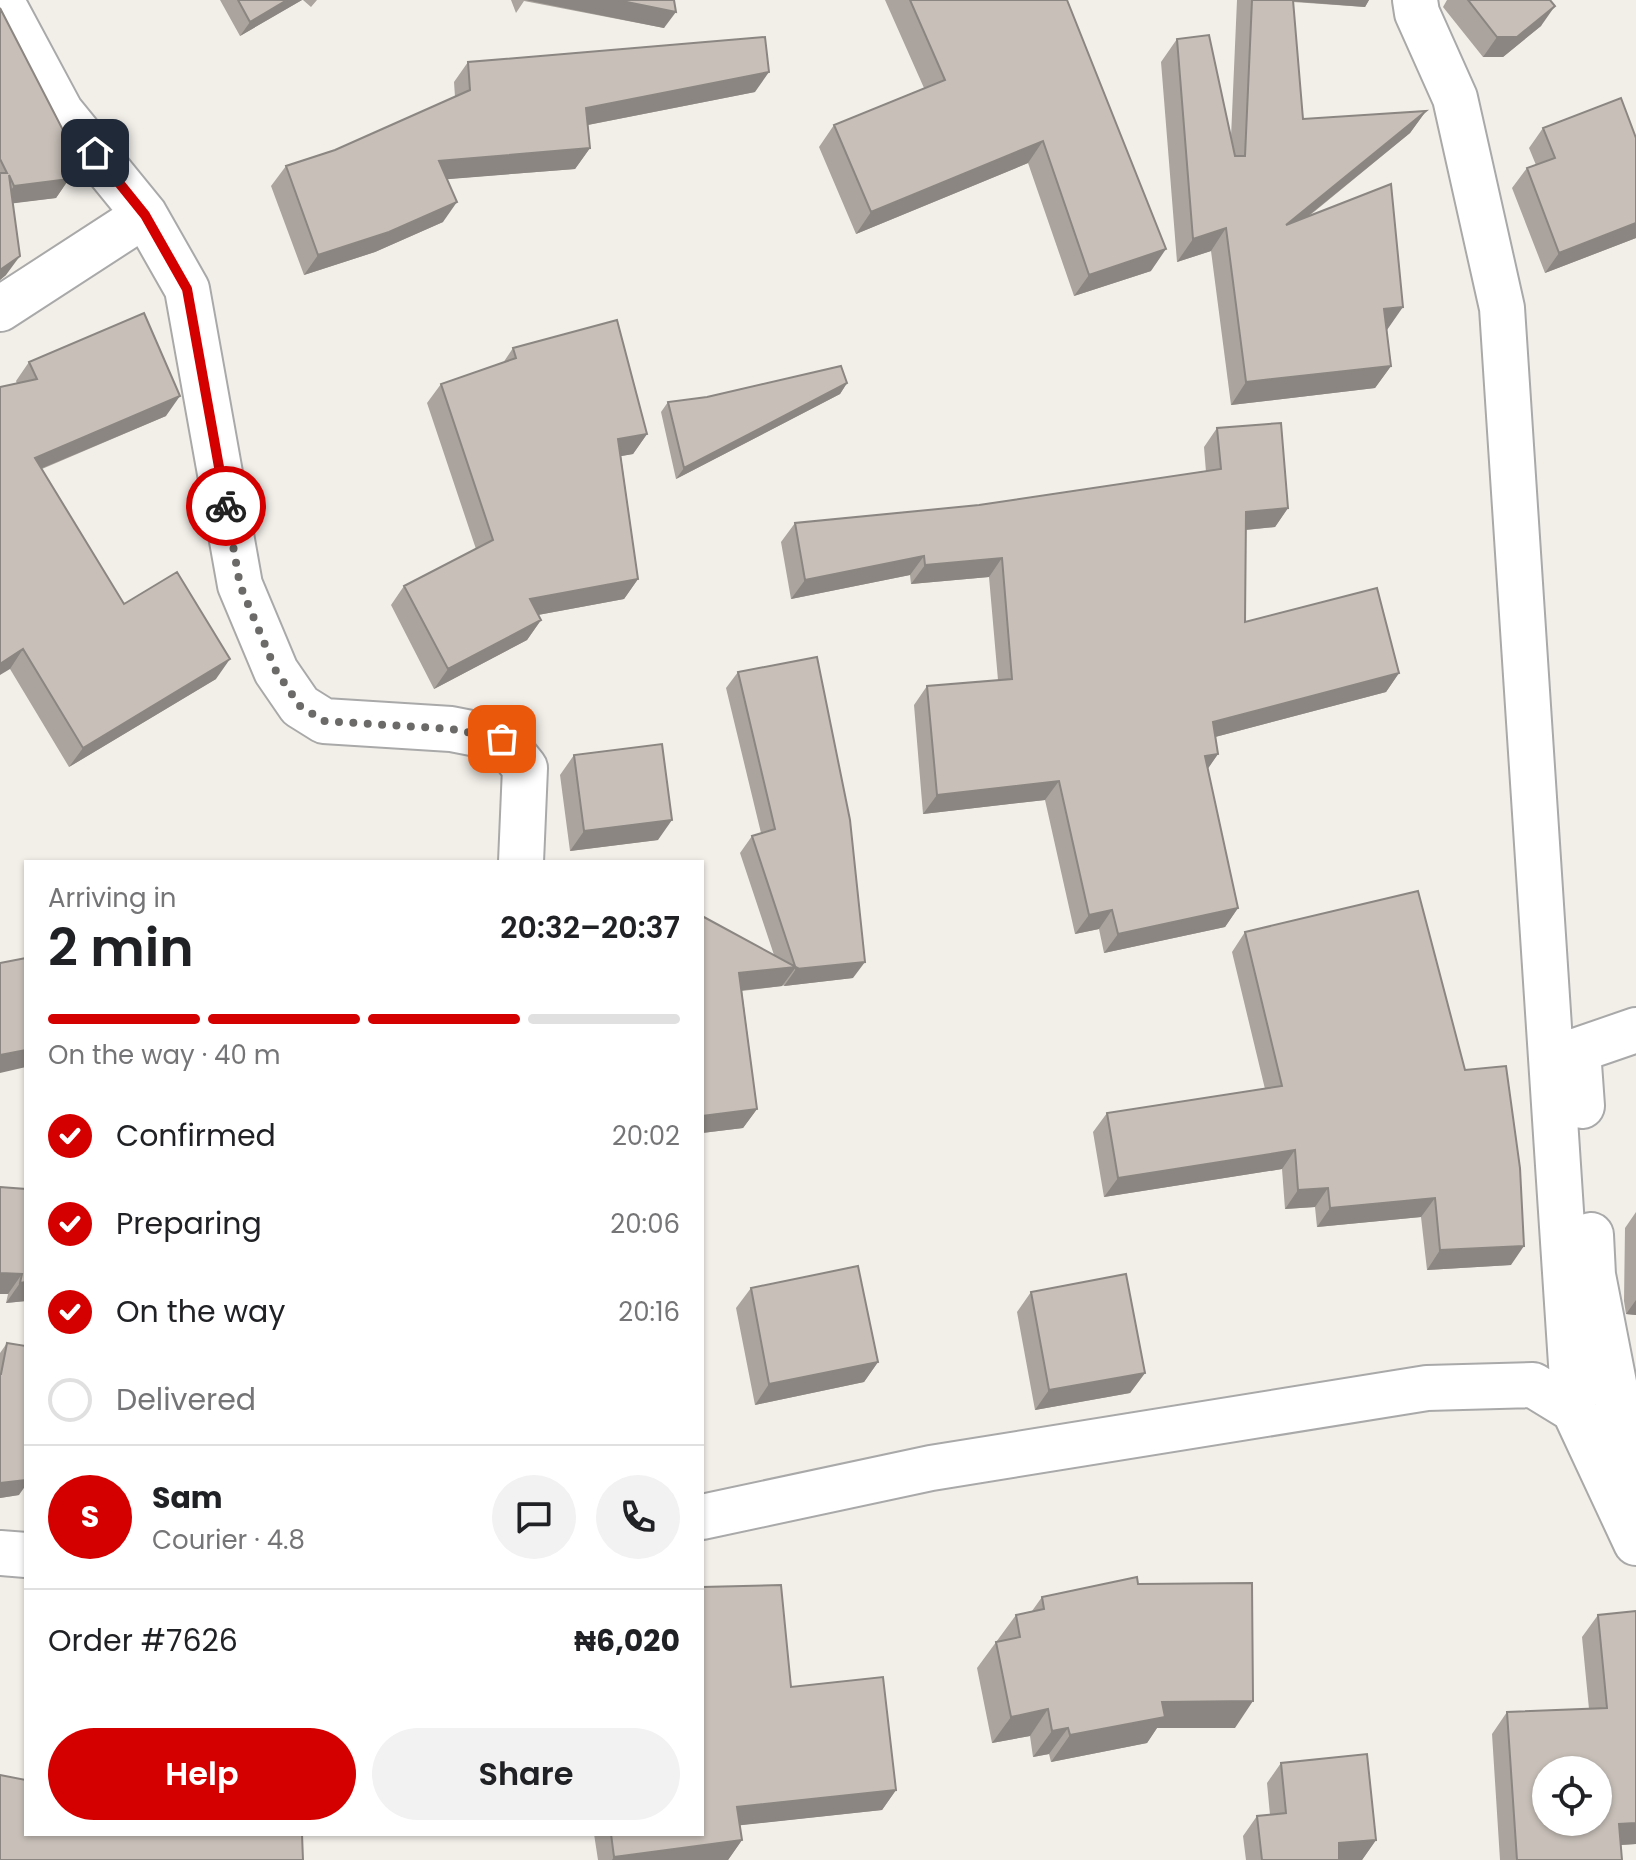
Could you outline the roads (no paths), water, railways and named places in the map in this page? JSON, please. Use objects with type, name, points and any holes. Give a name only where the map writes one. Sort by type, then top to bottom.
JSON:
[{"type":"street","points":[[1,0],[61,112],[145,215],[187,289],[240,585],[276,671],[300,706],[324,721],[451,729],[502,739],[525,768],[521,860]]},
{"type":"street","points":[[1415,0],[1417,13],[1455,98],[1502,308],[1574,1410],[1636,1543]]},
{"type":"street","points":[[0,309],[145,215]]},
{"type":"street","points":[[1636,1030],[1578,1050],[1593,1275],[1636,1496]]},
{"type":"street","points":[[704,1517],[931,1468],[1427,1388],[1533,1385],[1574,1410]]},
{"type":"street","points":[[0,1553],[24,1555]]}]
